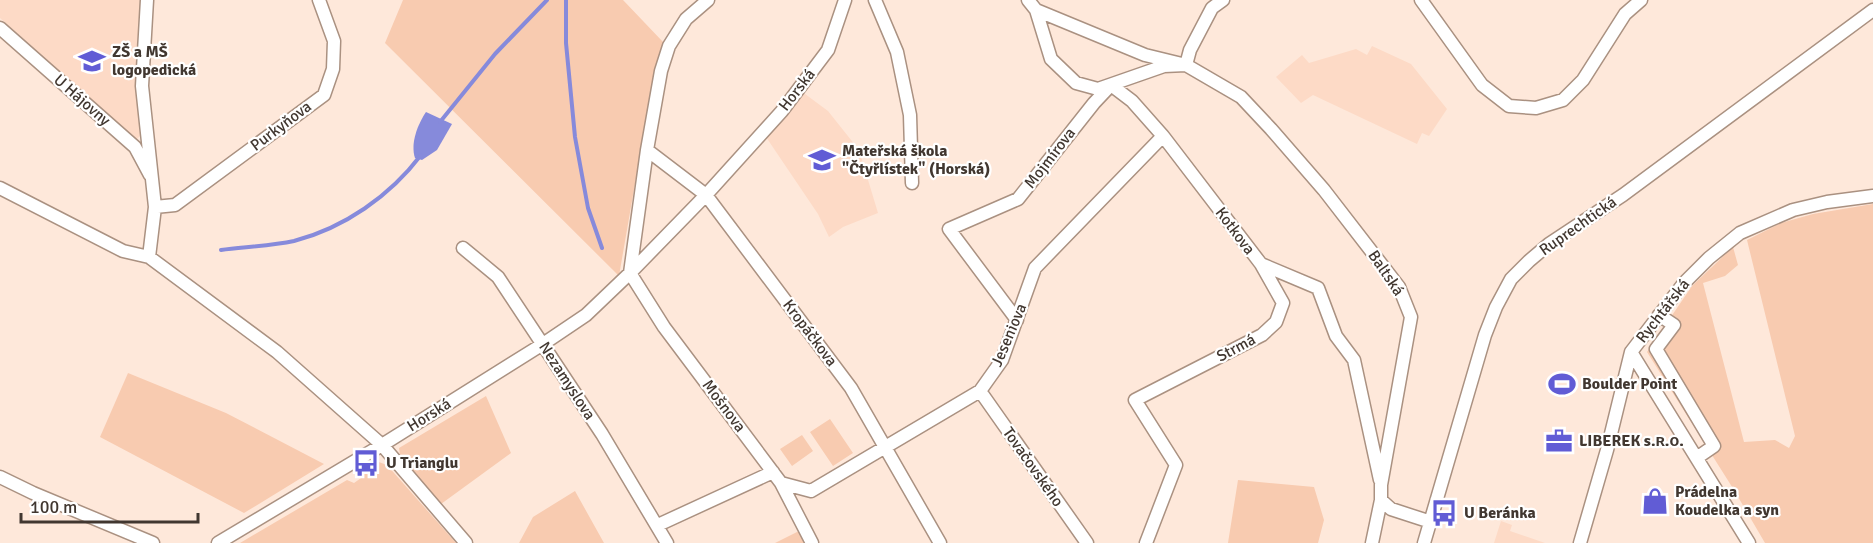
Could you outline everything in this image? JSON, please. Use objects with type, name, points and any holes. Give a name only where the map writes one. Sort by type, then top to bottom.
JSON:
[{"type":"street","points":[[147,0],[142,86],[155,207],[149,257]]},
{"type":"street","name":"Purkyňova","points":[[155,207],[175,205],[324,95],[333,69],[334,41],[319,0]]},
{"type":"street","points":[[630,273],[647,150],[661,71],[669,46],[686,19],[708,0]]},
{"type":"street","name":"Horská","points":[[218,543],[382,445],[585,315],[630,273],[706,195],[782,111],[828,50],[845,0]]},
{"type":"street","points":[[875,0],[897,52],[908,105],[912,183]]},
{"type":"street","points":[[1032,5],[1051,59],[1076,83],[1098,89],[1164,66],[1186,65],[1190,50],[1212,8],[1223,0]]},
{"type":"street","points":[[1422,0],[1482,85],[1509,106],[1536,108],[1563,100],[1584,81],[1625,14],[1641,0]]},
{"type":"street","name":"Baltská","points":[[1032,5],[1135,51],[1186,65],[1241,97],[1324,190],[1399,287],[1411,317],[1372,543]]},
{"type":"street","name":"Ruprechtická","points":[[1424,543],[1485,335],[1496,307],[1511,279],[1549,244],[1623,195],[1873,10]]},
{"type":"street","name":"U Hájovny","points":[[0,28],[135,147],[153,182]]},
{"type":"street","name":"Kotkova","points":[[1111,85],[1132,101],[1163,136],[1261,264],[1318,288],[1336,336],[1354,360],[1381,486]]},
{"type":"street","name":"Mojmírova","points":[[1017,320],[949,229],[1018,199],[1111,85]]},
{"type":"street","name":"Jeseniova","points":[[781,483],[811,492],[980,391],[1002,360],[1035,268],[1163,136]]},
{"type":"street","name":"Kropáčkova","points":[[647,150],[706,195],[851,388],[940,543]]},
{"type":"street","points":[[0,188],[123,251],[149,257],[277,352],[382,445],[466,543]]},
{"type":"street","name":"Rychtářská","points":[[1580,543],[1607,450],[1631,352],[1684,283],[1709,258],[1740,233],[1793,210],[1827,201],[1873,196]]},
{"type":"street","name":"Nezamyslova","points":[[463,248],[498,277],[658,525],[667,543]]},
{"type":"street","name":"Strmá","points":[[1146,543],[1176,465],[1135,400],[1262,335],[1276,322],[1282,303],[1261,264]]},
{"type":"street","name":"Mošnova","points":[[630,273],[664,327],[781,483],[812,543]]},
{"type":"street","points":[[1659,315],[1674,326],[1656,349],[1714,447],[1698,458]]},
{"type":"street","points":[[1631,352],[1749,543]]},
{"type":"street","name":"Tovačovského","points":[[980,391],[1087,543]]},
{"type":"street","points":[[658,525],[773,472]]},
{"type":"street","points":[[0,477],[74,511],[153,543]]},
{"type":"street","points":[[1381,500],[1391,508],[1431,522]]},
{"type":"shaded area","name":"ZŠ a MŠ logopedická","points":[[0,0],[141,0],[137,79],[142,134],[136,140],[0,18]]},
{"type":"shaded area","points":[[403,0],[623,0],[664,43],[647,114],[619,276],[385,43]]},
{"type":"shaded area","points":[[1372,46],[1411,64],[1447,109],[1429,136],[1422,133],[1417,144],[1313,95],[1301,103],[1276,77],[1302,55],[1309,63],[1356,49],[1367,55]]},
{"type":"shaded area","name":"Mateřská škola \"Čtyřlístek\" (Horská)","points":[[801,91],[828,111],[859,150],[878,213],[843,227],[829,237],[818,214],[766,137]]},
{"type":"shaded area","points":[[1873,204],[1873,543],[1765,543],[1647,352],[1692,286],[1733,247],[1738,265],[1725,276],[1703,283],[1744,442],[1775,440],[1789,448],[1795,436],[1747,240],[1781,223],[1813,214]]},
{"type":"shaded area","points":[[128,373],[226,413],[324,464],[244,513],[100,437]]},
{"type":"shaded area","points":[[486,396],[511,453],[441,504],[400,455],[399,448]]},
{"type":"shaded area","points":[[830,419],[853,453],[833,466],[810,432]]},
{"type":"shaded area","points":[[802,435],[813,451],[792,466],[780,449]]},
{"type":"shaded area","points":[[376,461],[387,465],[456,543],[240,543],[347,480],[354,483],[364,476],[363,470]]},
{"type":"shaded area","points":[[1238,480],[1314,487],[1324,520],[1318,543],[1228,543]]},
{"type":"shaded area","points":[[575,491],[604,543],[519,543],[533,517]]},
{"type":"shaded area","points":[[1501,521],[1512,525],[1510,531],[1545,543],[1494,543]]},
{"type":"shaded area","points":[[799,531],[805,543],[775,543]]},
{"type":"water","points":[[426,112],[452,124],[437,150],[422,160],[415,158],[413,146]]},
{"type":"waterway","points":[[440,122],[495,54],[547,0]]},
{"type":"waterway","points":[[566,0],[566,43],[575,137],[588,208],[602,248]]},
{"type":"waterway","points":[[221,250],[294,241],[331,228],[380,197],[409,170],[421,155]]},
{"type":"place","name":"ZŠ a MŠ logopedická","points":[[92,61]]},
{"type":"place","name":"Mateřská škola \"Čtyřlístek\" (Horská)","points":[[822,160]]},
{"type":"place","name":"Boulder Point","points":[[1562,384]]},
{"type":"place","name":"LIBEREK s.ʀ.ᴏ.","points":[[1559,441]]},
{"type":"place","name":"U Trianglu","points":[[366,463]]},
{"type":"place","name":"Prádelna Koudelka a syn","points":[[1655,501]]},
{"type":"place","name":"U Beránka","points":[[1444,513]]}]
